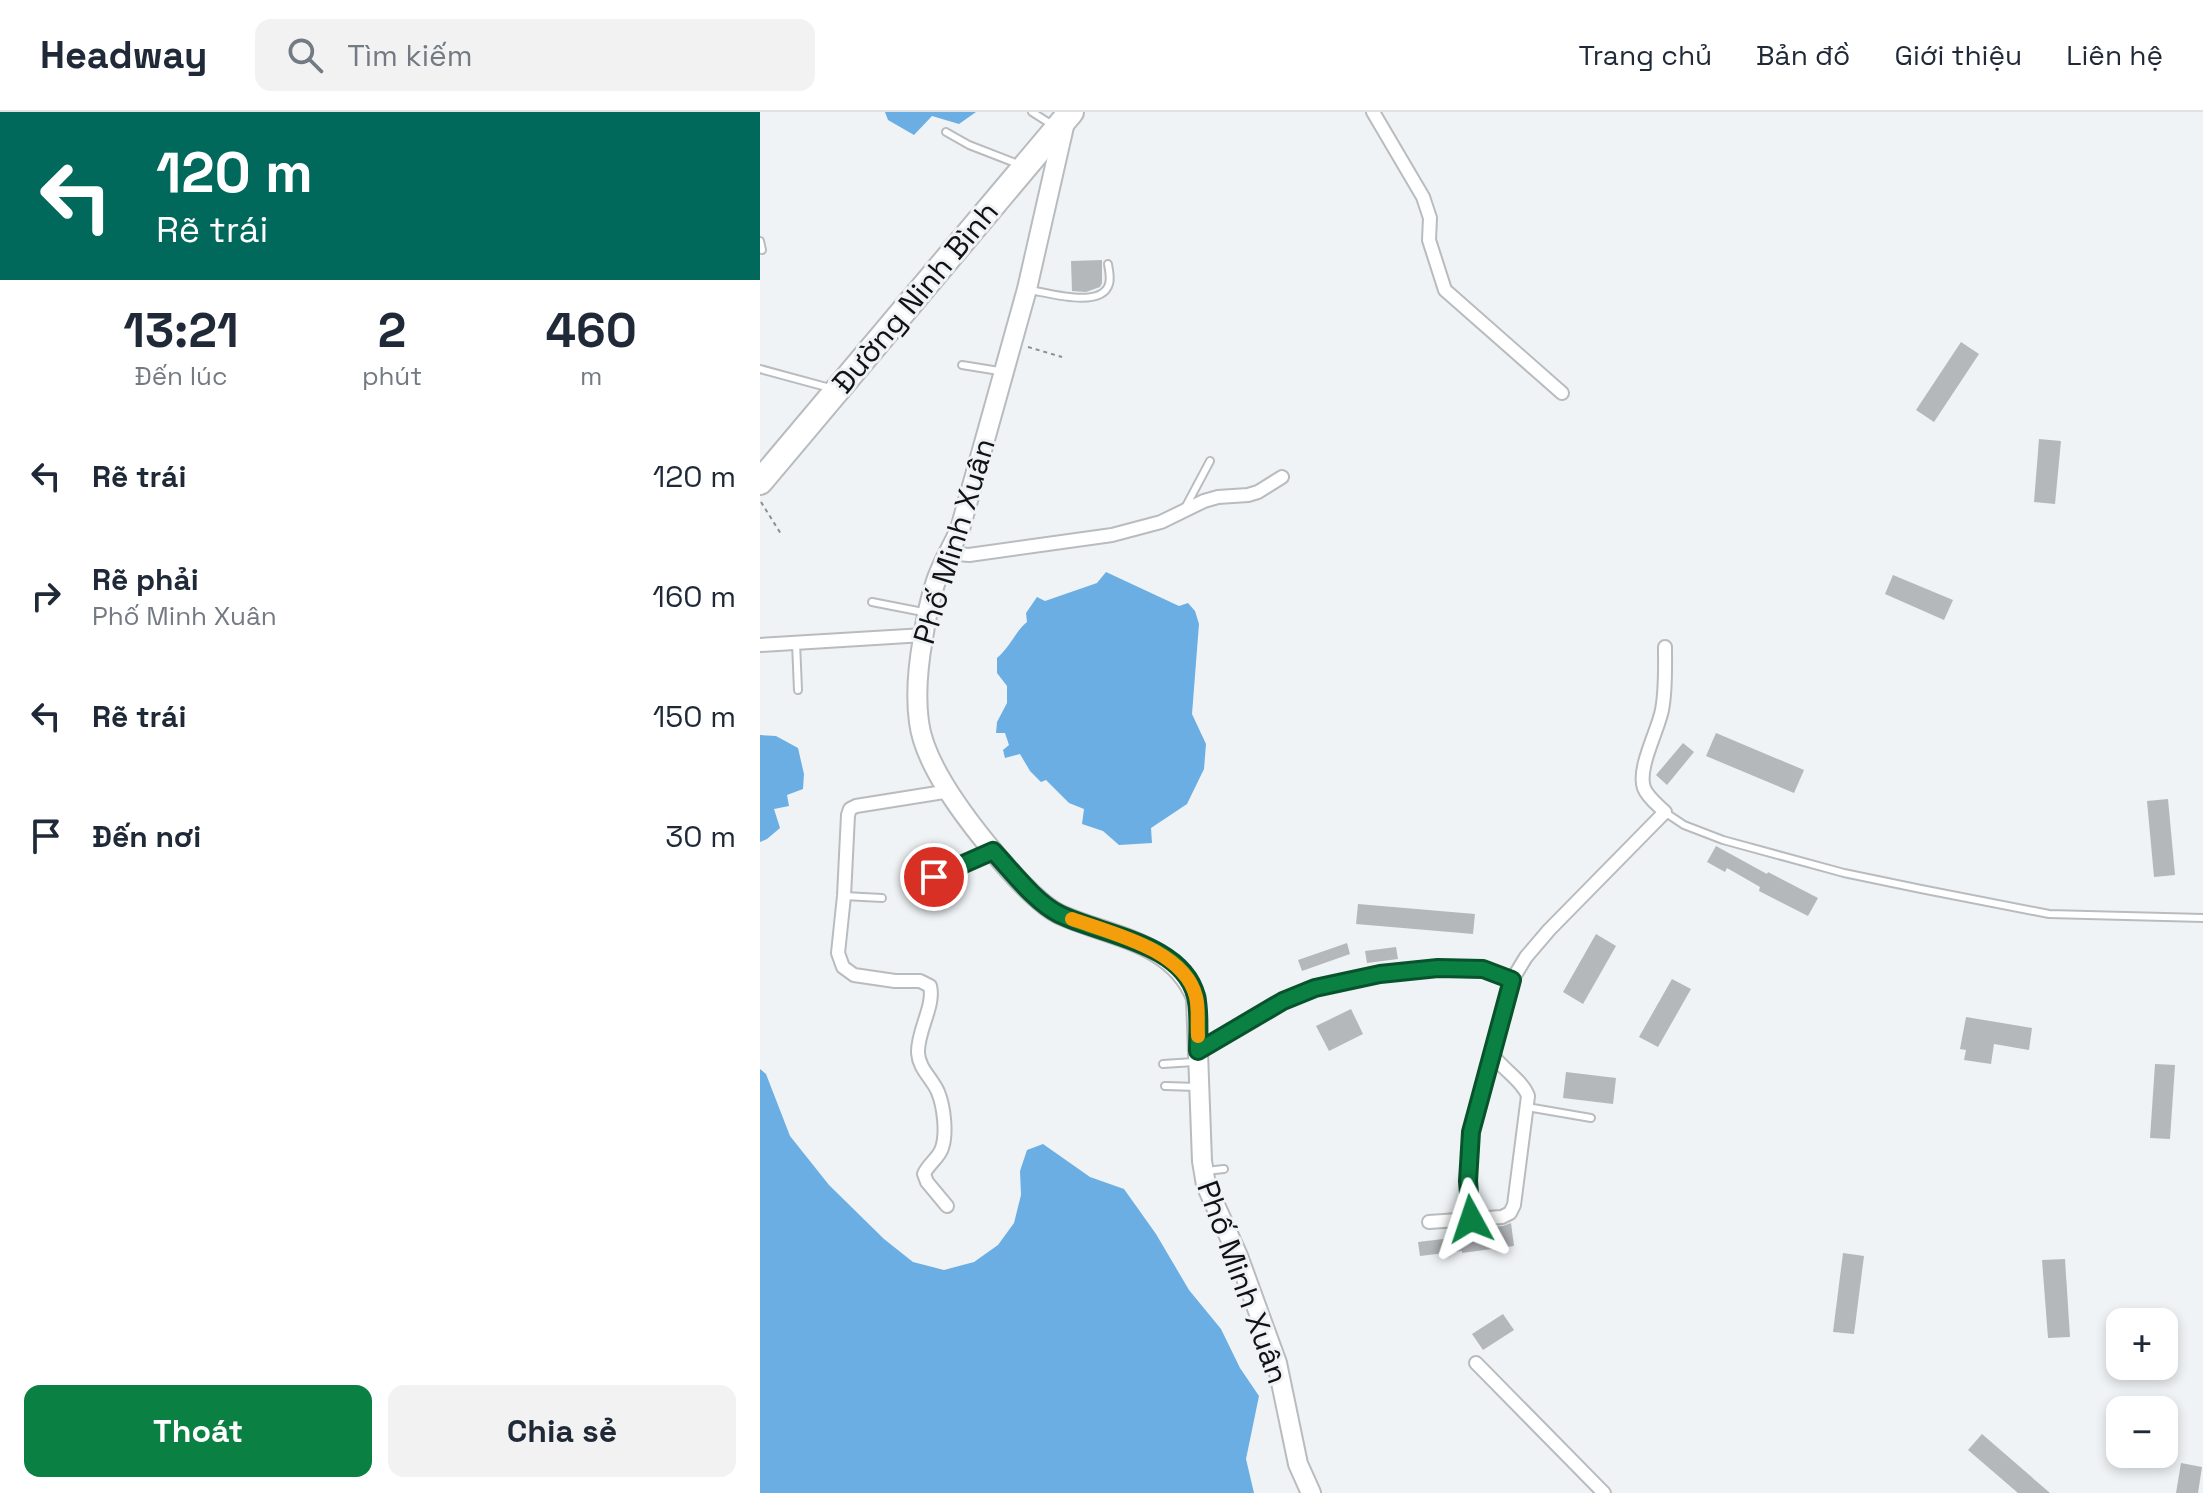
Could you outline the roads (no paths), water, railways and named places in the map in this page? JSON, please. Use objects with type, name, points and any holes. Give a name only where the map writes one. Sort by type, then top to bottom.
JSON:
[{"type":"highway","name":"Đường Ninh Bình","points":[[760,482],[1065,117]]},
{"type":"street","points":[[1373,112],[1423,197],[1430,218],[1429,240],[1445,290],[1562,393]]},
{"type":"street","name":"Phố Minh Xuân","points":[[1065,117],[1012,343],[960,529],[939,572],[927,612],[917,666],[919,725],[927,751],[969,821],[1036,896],[1059,914],[1153,949],[1181,970],[1191,986],[1196,998],[1198,1087],[1206,1185],[1238,1256],[1277,1363],[1298,1464],[1311,1493]]},
{"type":"street","points":[[948,553],[969,555],[1112,535],[1161,522],[1218,497],[1258,492],[1282,477]]},
{"type":"street","points":[[760,645],[924,635]]},
{"type":"street","points":[[1471,1219],[1468,1181],[1471,1132],[1512,980],[1526,957],[1549,930],[1665,812],[1649,797],[1643,774],[1662,711],[1665,647]]},
{"type":"street","points":[[947,1206],[924,1174],[941,1152],[943,1144],[943,1114],[938,1093],[918,1057],[932,995],[930,986],[920,981],[854,975],[843,967],[838,953],[850,809],[950,791]]},
{"type":"street","points":[[1198,1057],[1283,1001],[1315,988],[1380,974],[1438,968],[1483,969],[1512,980]]},
{"type":"street","points":[[1429,1222],[1502,1217],[1510,1213],[1514,1205],[1528,1096],[1525,1087],[1500,1067],[1492,1054]]},
{"type":"street","points":[[1476,1363],[1603,1493]]},
{"type":"lane","points":[[1032,112],[1065,117]]},
{"type":"lane","points":[[946,132],[969,145],[1025,167]]},
{"type":"lane","points":[[760,241],[762,250]]},
{"type":"lane","points":[[1027,289],[1095,298],[1104,293],[1109,285],[1108,264]]},
{"type":"lane","points":[[962,365],[1003,372]]},
{"type":"lane","points":[[760,369],[838,390]]},
{"type":"lane","points":[[1183,512],[1210,461]]},
{"type":"lane","points":[[872,602],[927,612]]},
{"type":"lane","points":[[796,643],[798,690]]},
{"type":"lane","points":[[1665,812],[1684,825],[1723,840],[1844,873],[1950,895],[2049,914],[2203,918]]},
{"type":"lane","points":[[934,877],[993,851]]},
{"type":"lane","points":[[844,896],[882,898]]},
{"type":"lane","points":[[1163,1064],[1198,1057]]},
{"type":"lane","points":[[1165,1086],[1198,1087]]},
{"type":"lane","points":[[1527,1107],[1591,1118]]},
{"type":"lane","points":[[1203,1172],[1224,1169]]},
{"type":"water","points":[[885,112],[976,112],[959,124],[932,116],[914,135],[888,120]]},
{"type":"water","points":[[1106,572],[1179,606],[1188,603],[1195,611],[1199,624],[1192,714],[1206,744],[1204,769],[1187,804],[1151,828],[1152,843],[1119,845],[1103,831],[1082,824],[1084,809],[1069,803],[1046,780],[1041,782],[1020,754],[1005,758],[1003,750],[1009,745],[1005,733],[996,733],[997,722],[1007,703],[1007,686],[997,673],[997,658],[1027,622],[1026,613],[1037,597],[1045,601],[1097,583]]},
{"type":"water","points":[[760,735],[776,736],[798,748],[804,774],[803,789],[787,795],[789,806],[774,809],[780,828],[760,842]]},
{"type":"water","points":[[760,1069],[766,1074],[790,1136],[829,1185],[884,1239],[913,1262],[944,1270],[974,1262],[998,1245],[1014,1223],[1021,1195],[1020,1171],[1027,1150],[1043,1144],[1090,1177],[1124,1189],[1156,1234],[1189,1290],[1221,1329],[1240,1368],[1259,1396],[1246,1459],[1254,1493],[760,1493]]}]
